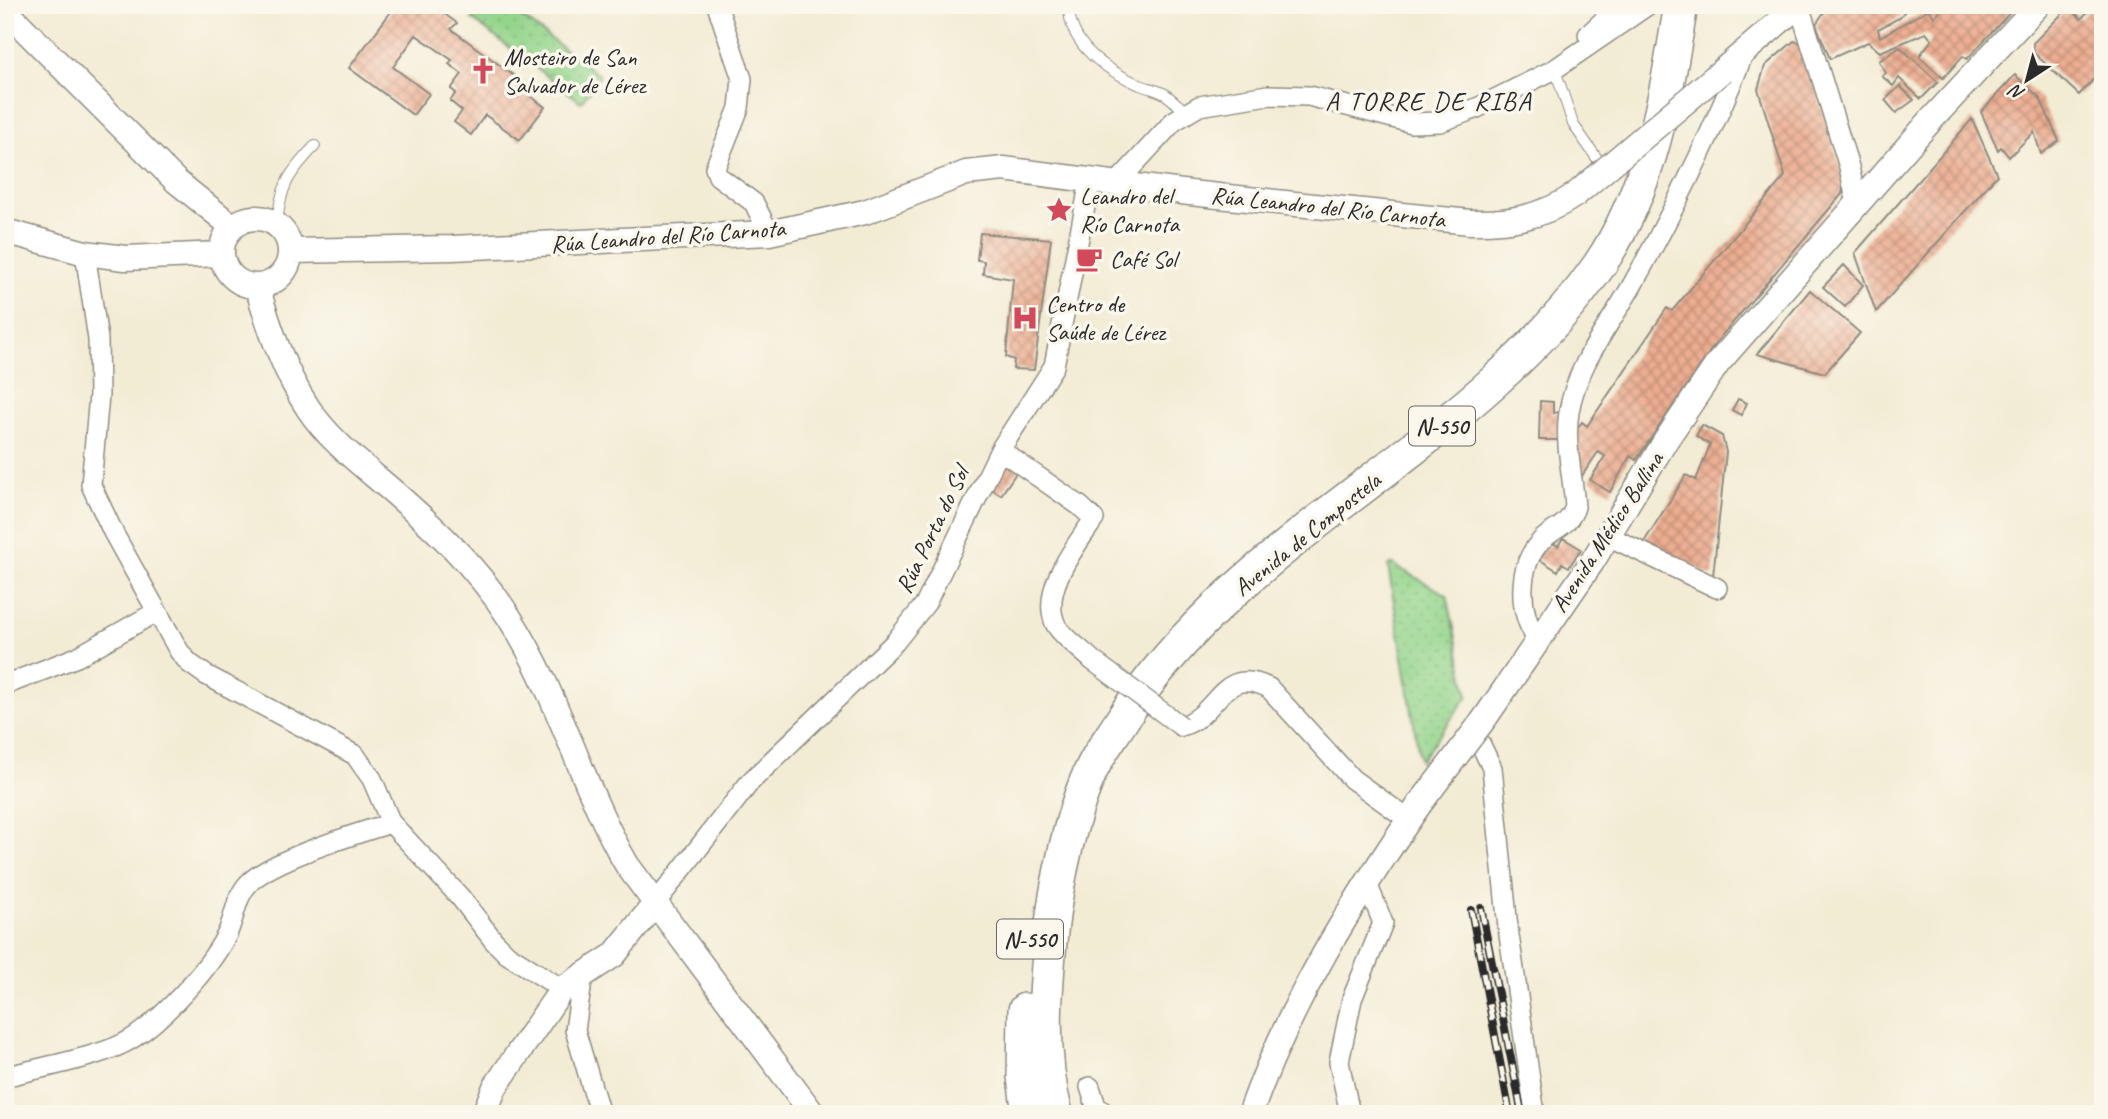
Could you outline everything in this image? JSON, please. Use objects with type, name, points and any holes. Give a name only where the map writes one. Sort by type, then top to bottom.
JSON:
[{"type":"highway","name":"Avenida de Compostela","points":[[1050,1108],[1044,1008],[1054,903],[1089,774],[1136,698],[1175,650],[1237,587],[1476,399],[1548,327],[1597,268],[1627,217],[1645,173],[1668,84],[1681,5]]},
{"type":"street","points":[[717,5],[742,79],[740,108],[715,168],[718,176],[754,203],[769,233]]},
{"type":"street","points":[[1561,65],[1615,5]]},
{"type":"street","points":[[1799,5],[1849,167],[1857,204]]},
{"type":"street","name":"Rúa Leandro del Río Carnota","points":[[290,251],[452,248],[769,233],[864,212],[947,180],[985,169],[1023,170],[1116,184],[1493,223],[1530,217],[1575,195],[1799,5]]},
{"type":"street","name":"Avenida Médico Ballina","points":[[1250,1113],[1296,1003],[1367,883],[1608,536],[1666,440],[1718,363],[1857,204],[2038,5]]},
{"type":"street","points":[[5,10],[176,181],[233,226]]},
{"type":"street","points":[[1116,184],[1185,112],[1215,101],[1290,94],[1328,99],[1412,123],[1433,122],[1477,108],[1561,65],[1642,10]]},
{"type":"street","points":[[1537,639],[1526,621],[1523,583],[1531,552],[1572,517],[1575,507],[1568,433],[1574,391],[1588,357],[1635,281],[1669,215],[1743,54]]},
{"type":"street","name":"Rúa Porta do Sol","points":[[654,905],[750,782],[911,624],[939,580],[1000,450],[1054,366],[1090,181]]},
{"type":"street","points":[[255,218],[277,225],[284,232],[290,251],[284,271],[268,284],[257,286],[238,280],[225,265],[222,254],[227,234],[233,226],[255,218]]},
{"type":"street","points":[[5,231],[85,253],[145,259],[222,254]]},
{"type":"street","points":[[85,253],[98,339],[99,395],[91,485],[156,612],[189,663],[355,755],[366,766],[391,823],[460,897],[507,954],[562,989]]},
{"type":"street","points":[[257,286],[291,379],[308,408],[332,438],[437,530],[476,572],[509,617],[543,682],[607,830],[654,905],[813,1114]]},
{"type":"street","points":[[1000,450],[1080,506],[1094,519],[1068,557],[1052,592],[1056,624],[1092,660],[1181,726],[1194,723],[1217,696],[1234,683],[1253,680],[1269,688],[1352,779],[1414,813]]},
{"type":"street","points":[[1608,536],[1717,588]]},
{"type":"street","points":[[5,685],[77,657],[156,612]]},
{"type":"street","points":[[1478,726],[1480,743],[1492,768],[1508,928],[1535,1114]]},
{"type":"street","points":[[5,1077],[131,1040],[170,1006],[213,956],[230,927],[240,896],[249,883],[297,858],[391,823]]},
{"type":"street","points":[[1350,1114],[1339,1062],[1352,999],[1383,923],[1367,883]]},
{"type":"street","points":[[484,1114],[495,1087],[562,989],[614,955],[654,905]]},
{"type":"street","points":[[583,975],[575,1030],[600,1114]]},
{"type":"street","points":[[1090,1087],[1096,1106],[1106,1114]]},
{"type":"lane","points":[[1069,5],[1069,19],[1077,40],[1109,68],[1134,82],[1163,93],[1185,112]]},
{"type":"lane","points":[[1561,65],[1573,124],[1605,170]]},
{"type":"lane","points":[[277,225],[278,202],[289,174],[315,146]]},
{"type":"green space","points":[[482,5],[506,5],[600,76],[581,102],[472,19]]},
{"type":"green space","points":[[1392,564],[1447,595],[1468,696],[1420,761],[1388,566]]},
{"type":"building","name":"Mosteiro de San Salvador de Lérez","points":[[396,5],[432,5],[457,23],[451,29],[529,87],[525,92],[545,107],[520,140],[485,115],[471,135],[454,122],[462,111],[450,101],[456,93],[451,89],[462,74],[449,64],[452,60],[416,35],[393,67],[429,94],[413,115],[349,68]]},
{"type":"building","points":[[1829,5],[1910,5],[1899,18],[1878,29],[1880,37],[1929,9],[1934,17],[1945,5],[2017,5],[1967,59],[1963,56],[1943,78],[1919,56],[1932,40],[1926,33],[1880,52],[1868,42],[1830,59],[1816,24]]},
{"type":"building","points":[[2094,5],[2103,5],[2103,69],[2079,95],[2034,53],[2033,43],[2069,7],[2081,19]]},
{"type":"building","points":[[1794,41],[1802,43],[1845,180],[1842,194],[1718,340],[1636,460],[1630,456],[1610,492],[1590,480],[1605,456],[1598,452],[1582,476],[1574,471],[1572,436],[1582,422],[1587,426],[1667,308],[1672,311],[1785,176],[1758,89],[1765,66]]},
{"type":"building","points":[[1900,47],[1938,82],[1921,99],[1899,78],[1893,86],[1882,76],[1886,73],[1879,61]]},
{"type":"building","points":[[2015,75],[2040,98],[2059,141],[2041,154],[2034,132],[2009,157],[2001,147],[1998,150],[1981,112]]},
{"type":"building","points":[[1900,86],[1914,100],[1896,113],[1885,100]]},
{"type":"building","points":[[1972,119],[1997,175],[1876,312],[1855,253]]},
{"type":"building","name":"Centro de Saúde de Lérez","points":[[980,233],[1051,239],[1034,370],[1013,369],[1014,360],[1006,357],[1013,279],[983,274],[984,261],[977,260]]},
{"type":"building","points":[[1844,265],[1863,285],[1845,307],[1823,287]]},
{"type":"building","points":[[1810,290],[1860,333],[1825,373],[1757,354]]},
{"type":"building","points":[[1738,399],[1747,403],[1741,415],[1732,410]]},
{"type":"building","points":[[1540,401],[1553,402],[1553,413],[1559,412],[1558,440],[1539,440]]},
{"type":"building","points":[[1702,425],[1722,436],[1726,452],[1713,576],[1644,542],[1686,475],[1696,480],[1710,445],[1696,436]]},
{"type":"building","points":[[1005,462],[1018,470],[1001,495],[989,487]]},
{"type":"building","points":[[1563,538],[1581,549],[1569,567],[1562,563],[1558,571],[1537,558],[1551,542],[1558,546]]},
{"type":"railway","points":[[1481,908],[1522,1114]]},
{"type":"railway","points":[[1471,910],[1510,1114]]},
{"type":"place","name":"Mosteiro de San Salvador de Lérez","points":[[483,71]]},
{"type":"place","name":"Leandro del Río Carnota","points":[[1059,210]]},
{"type":"place","name":"Café Sol","points":[[1089,259]]},
{"type":"place","name":"Centro de Saúde de Lérez","points":[[1025,318]]},
{"type":"district","name":"A TORRE DE RIBA","points":[[1429,101]]}]
